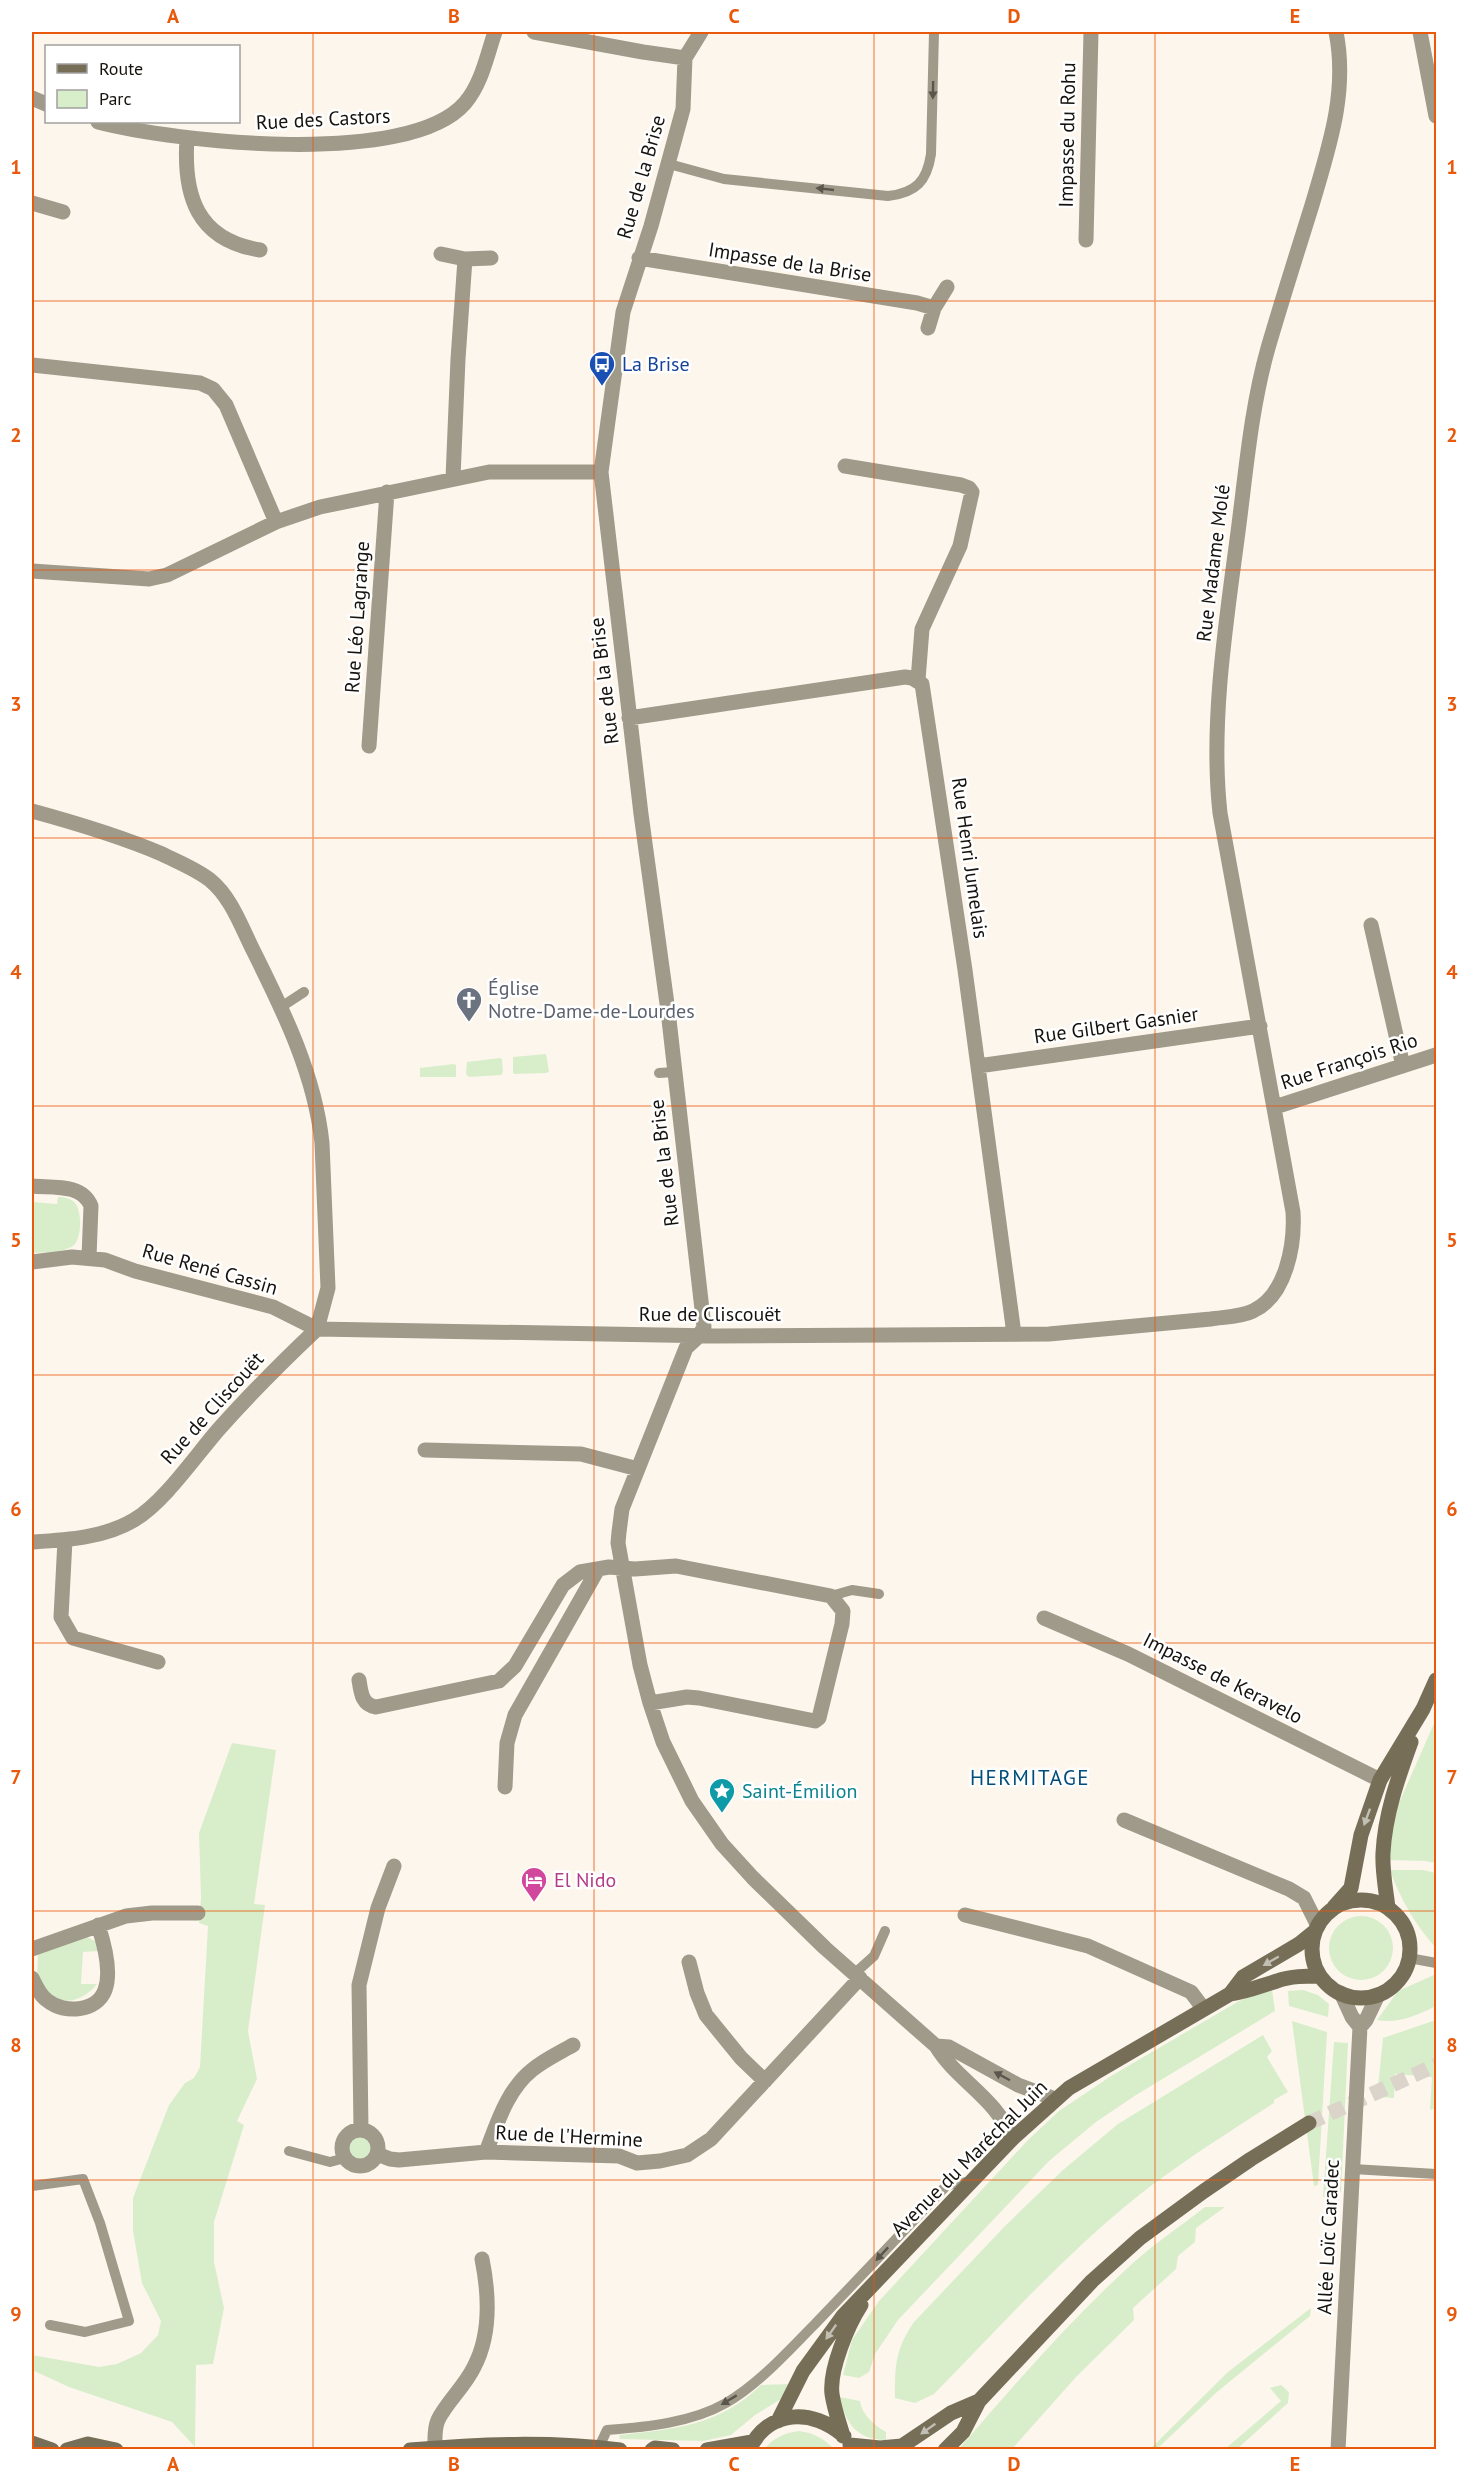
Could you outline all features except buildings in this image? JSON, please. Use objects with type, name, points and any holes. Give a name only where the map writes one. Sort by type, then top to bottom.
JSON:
[{"type":"main road","name":"Avenue du Maréchal Juin","points":[[1230,1994],[1243,1977],[1299,1944],[1351,1888],[1361,1835],[1380,1780],[1423,1709],[1437,1680]]},
{"type":"main road","name":"Avenue du Maréchal Juin","points":[[1388,1908],[1383,1864],[1386,1826],[1398,1777],[1423,1709]]},
{"type":"main road","points":[[1357,1900],[1373,1902],[1388,1908],[1404,1925],[1410,1947],[1409,1958],[1398,1981],[1378,1995],[1365,1998],[1341,1993],[1320,1976],[1313,1956],[1320,1924],[1341,1904],[1357,1900]]},
{"type":"main road","name":"Avenue du Maréchal Juin","points":[[778,2421],[803,2371],[837,2324],[1012,2139],[1055,2099],[1203,2008],[1230,1994],[1248,1992],[1277,1981],[1320,1976]]},
{"type":"main road","points":[[945,2450],[963,2432],[979,2401],[1092,2281],[1140,2238],[1251,2158],[1309,2123]]},
{"type":"main road","name":"Avenue du Maréchal Juin","points":[[848,2443],[832,2393],[832,2378],[853,2317],[870,2289]]},
{"type":"main road","points":[[707,2450],[750,2446],[764,2429],[778,2421],[792,2417],[820,2420],[848,2443],[880,2448],[902,2445],[951,2413],[979,2401]]},
{"type":"main road","points":[[32,2443],[52,2450]]},
{"type":"main road","points":[[67,2450],[88,2444],[116,2450]]},
{"type":"main road","points":[[410,2450],[552,2444],[620,2450]]},
{"type":"main road","points":[[652,2450],[656,2448],[673,2450]]},
{"type":"street","name":"Rue des Castors","points":[[104,123],[187,138],[240,143],[316,143],[378,139],[416,133],[434,126],[465,104],[480,76],[495,32]]},
{"type":"street","points":[[534,32],[685,58]]},
{"type":"street","name":"Rue de la Brise","points":[[699,1336],[704,1327],[667,1072],[601,472],[623,312],[669,164],[683,109],[685,58],[701,32]]},
{"type":"street","name":"Impasse du Rohu","points":[[1086,240],[1091,32]]},
{"type":"street","name":"Rue Madame Molé","points":[[1275,1107],[1220,813],[1217,781],[1218,720],[1230,588],[1250,440],[1268,350],[1337,116],[1341,73],[1336,32]]},
{"type":"street","points":[[1420,32],[1437,117]]},
{"type":"street","points":[[187,138],[185,162],[188,188],[196,209],[210,229],[223,239],[242,247],[260,250]]},
{"type":"street","points":[[32,203],[63,212]]},
{"type":"street","points":[[441,254],[465,259],[491,258]]},
{"type":"street","name":"Impasse de la Brise","points":[[639,258],[917,303],[934,308]]},
{"type":"street","points":[[453,478],[465,259]]},
{"type":"street","points":[[928,328],[934,308],[947,287]]},
{"type":"street","points":[[32,365],[186,381],[213,389],[226,405],[276,522]]},
{"type":"street","points":[[629,718],[894,679],[918,680],[922,629],[960,546],[972,492],[961,485],[845,465]]},
{"type":"street","points":[[32,571],[149,579],[167,575],[276,522],[320,507],[453,478],[505,471],[601,472]]},
{"type":"street","name":"Rue Léo Lagrange","points":[[369,746],[387,492]]},
{"type":"street","name":"Rue Henri Jumelais","points":[[918,680],[922,684],[925,696],[1014,1334]]},
{"type":"street","points":[[32,811],[126,838],[185,864],[208,878],[225,894],[281,1007],[312,1090],[320,1119],[328,1288],[317,1329]]},
{"type":"street","points":[[1371,925],[1403,1066]]},
{"type":"street","name":"Rue Gilbert Gasnier","points":[[978,1066],[1260,1026]]},
{"type":"street","name":"Rue François Rio","points":[[1275,1107],[1437,1056]]},
{"type":"street","name":"Rue de Cliscouët","points":[[32,1542],[65,1540],[119,1528],[145,1513],[257,1385],[317,1329],[699,1336],[1014,1334],[1060,1333],[1211,1320],[1252,1312],[1274,1294],[1283,1276],[1294,1223],[1275,1107]]},
{"type":"street","points":[[32,1186],[69,1189],[82,1193],[88,1198],[91,1206],[89,1257]]},
{"type":"street","name":"Rue René Cassin","points":[[32,1262],[89,1257],[273,1307],[317,1329]]},
{"type":"street","points":[[699,1336],[686,1348],[622,1509],[618,1543],[650,1703],[663,1742],[692,1801],[722,1844],[753,1878],[825,1948],[936,2046],[944,2059],[982,2094],[1007,2126],[1012,2139]]},
{"type":"street","points":[[425,1450],[581,1454],[638,1469]]},
{"type":"street","points":[[65,1540],[61,1617],[73,1638],[158,1662]]},
{"type":"street","points":[[358,1680],[362,1698],[370,1706],[376,1707],[500,1681],[515,1666],[563,1585],[580,1572],[598,1569],[676,1566],[831,1596],[843,1611],[842,1624],[819,1718],[815,1721],[687,1696],[650,1703]]},
{"type":"street","points":[[505,1787],[507,1743],[514,1716],[598,1569]]},
{"type":"street","name":"Impasse de Keravelo","points":[[1044,1618],[1128,1653],[1380,1780]]},
{"type":"street","points":[[1124,1820],[1289,1889],[1304,1898],[1320,1924]]},
{"type":"street","points":[[361,2129],[359,1985],[378,1908],[394,1866]]},
{"type":"street","points":[[32,1949],[126,1916],[152,1913],[198,1913]]},
{"type":"street","points":[[965,1915],[1088,1946],[1191,1992],[1203,2008]]},
{"type":"street","points":[[32,1978],[42,1996],[57,2007],[84,2008],[98,2001],[105,1990],[107,1977],[104,1945],[98,1925]]},
{"type":"street","points":[[690,1962],[697,1993],[706,2015],[741,2058],[765,2081]]},
{"type":"street","name":"Rue de l'Hermine","points":[[377,2154],[399,2160],[486,2152],[618,2156],[637,2163],[674,2158],[692,2152],[711,2139],[858,1975]]},
{"type":"street","points":[[1341,1993],[1352,2017],[1360,2026]]},
{"type":"street","name":"Allée Loïc Caradec","points":[[1338,2450],[1360,2026],[1366,2020],[1378,1995]]},
{"type":"street","points":[[486,2152],[503,2110],[516,2086],[532,2070],[573,2045]]},
{"type":"street","points":[[936,2046],[949,2047],[1018,2085],[1055,2099]]},
{"type":"street","points":[[356,2129],[372,2134],[376,2140],[377,2154],[368,2164],[355,2165],[345,2158],[342,2143],[345,2136],[356,2129]]},
{"type":"street","points":[[435,2448],[435,2430],[438,2419],[462,2389],[481,2351],[486,2319],[487,2286],[483,2259]]},
{"type":"lane","points":[[669,164],[724,178],[888,196],[903,195],[924,179],[929,168],[934,32]]},
{"type":"lane","points":[[281,1007],[304,992]]},
{"type":"lane","points":[[831,1596],[852,1590],[879,1594]]},
{"type":"lane","points":[[858,1975],[874,1956],[885,1931]]},
{"type":"lane","points":[[1409,1958],[1437,1963]]},
{"type":"lane","points":[[289,2151],[330,2162],[345,2158]]},
{"type":"lane","points":[[1353,2169],[1437,2174]]},
{"type":"lane","points":[[32,2186],[82,2179],[100,2223],[129,2321],[84,2332],[50,2325]]},
{"type":"lane","points":[[599,2447],[607,2430],[662,2424],[699,2414],[725,2404],[749,2387],[819,2319],[947,2185],[974,2181]]},
{"type":"green space","points":[[546,1054],[549,1071],[547,1073],[513,1073],[513,1057]]},
{"type":"green space","points":[[500,1058],[503,1072],[501,1075],[469,1077],[466,1074],[467,1062]]},
{"type":"green space","points":[[456,1065],[456,1077],[420,1077],[420,1068]]},
{"type":"green space","points":[[58,1197],[73,1201],[77,1207],[80,1224],[77,1241],[70,1248],[54,1252],[32,1253],[32,1202],[57,1204]]},
{"type":"green space","points":[[1436,1719],[1436,1863],[1388,1860],[1394,1814]]},
{"type":"green space","points":[[232,1743],[276,1750],[254,1904],[265,1905],[248,2031],[257,2079],[237,2121],[244,2125],[214,2222],[214,2262],[224,2308],[213,2364],[196,2365],[195,2447],[172,2422],[69,2387],[32,2370],[32,2355],[99,2367],[117,2364],[141,2353],[158,2335],[161,2321],[142,2283],[133,2231],[133,2198],[169,2105],[185,2083],[194,2078],[200,2067],[208,1926],[199,1923],[201,1898],[199,1833]]},
{"type":"green space","points":[[1390,1870],[1423,1870],[1436,1873],[1436,1948],[1409,1912]]},
{"type":"green space","points":[[1361,1916],[1379,1922],[1387,1930],[1393,1948],[1387,1966],[1379,1974],[1361,1980],[1343,1974],[1335,1966],[1329,1948],[1335,1930],[1343,1922]]},
{"type":"green space","points":[[87,1937],[97,1942],[99,1951],[83,1952],[81,1984],[97,1984],[75,2000],[55,1998],[49,1994],[37,1977],[38,1954]]},
{"type":"green space","points":[[1436,1976],[1436,2006],[1400,2020],[1377,2020],[1398,1991]]},
{"type":"green space","points":[[1272,1989],[1275,2011],[1136,2095],[1096,2122],[1049,2161],[898,2320],[875,2354],[869,2372],[859,2378],[843,2375],[852,2340],[879,2301],[1028,2140],[1059,2111],[1111,2076],[1239,2001]]},
{"type":"green space","points":[[1303,1990],[1318,1995],[1329,2004],[1328,2017],[1289,2006],[1288,1991]]},
{"type":"green space","points":[[1436,2020],[1436,2108],[1430,2110],[1432,2077],[1395,2074],[1394,2098],[1377,2097],[1383,2038]]},
{"type":"green space","points":[[1292,2021],[1327,2032],[1318,2185],[1314,2186]]},
{"type":"green space","points":[[1263,2035],[1272,2051],[1267,2057],[1288,2092],[1171,2171],[1084,2242],[934,2394],[915,2403],[895,2398],[897,2358],[903,2341],[914,2322],[1006,2225],[1063,2170],[1118,2124]]},
{"type":"green space","points":[[1334,2042],[1348,2043],[1341,2192],[1323,2197]]},
{"type":"green space","points":[[360,2136],[369,2139],[372,2148],[369,2157],[360,2160],[351,2157],[348,2148],[351,2139]]},
{"type":"green space","points":[[1205,2207],[1225,2207],[1196,2228],[1195,2242],[1178,2256],[1176,2269],[1133,2308],[1134,2320],[1076,2377],[1012,2449],[958,2450],[1042,2354],[1109,2285],[1150,2248]]},
{"type":"green space","points":[[1311,2308],[1310,2316],[1217,2392],[1157,2449],[1150,2449],[1228,2372]]},
{"type":"green space","points":[[790,2384],[781,2399],[755,2415],[731,2435],[703,2441],[620,2439],[619,2435],[677,2427],[712,2417],[745,2399],[761,2385]]},
{"type":"green space","points":[[1281,2385],[1289,2392],[1288,2403],[1237,2449],[1225,2449],[1281,2401],[1270,2388]]},
{"type":"green space","points":[[839,2397],[860,2401],[869,2419],[886,2432],[886,2440],[867,2437],[854,2428],[845,2415]]},
{"type":"green space","points":[[799,2431],[818,2437],[834,2449],[764,2449],[779,2437]]},
{"type":"tunnel","points":[[1309,2123],[1436,2065]]},
{"type":"place","name":"La Brise","points":[[602,387]]},
{"type":"place","name":"Église Notre-Dame-de-Lourdes","points":[[469,1023]]},
{"type":"place","name":"Saint-Émilion","points":[[722,1814]]},
{"type":"place","name":"El Nido","points":[[534,1903]]},
{"type":"district","name":"HERMITAGE","points":[[1030,1777]]}]
